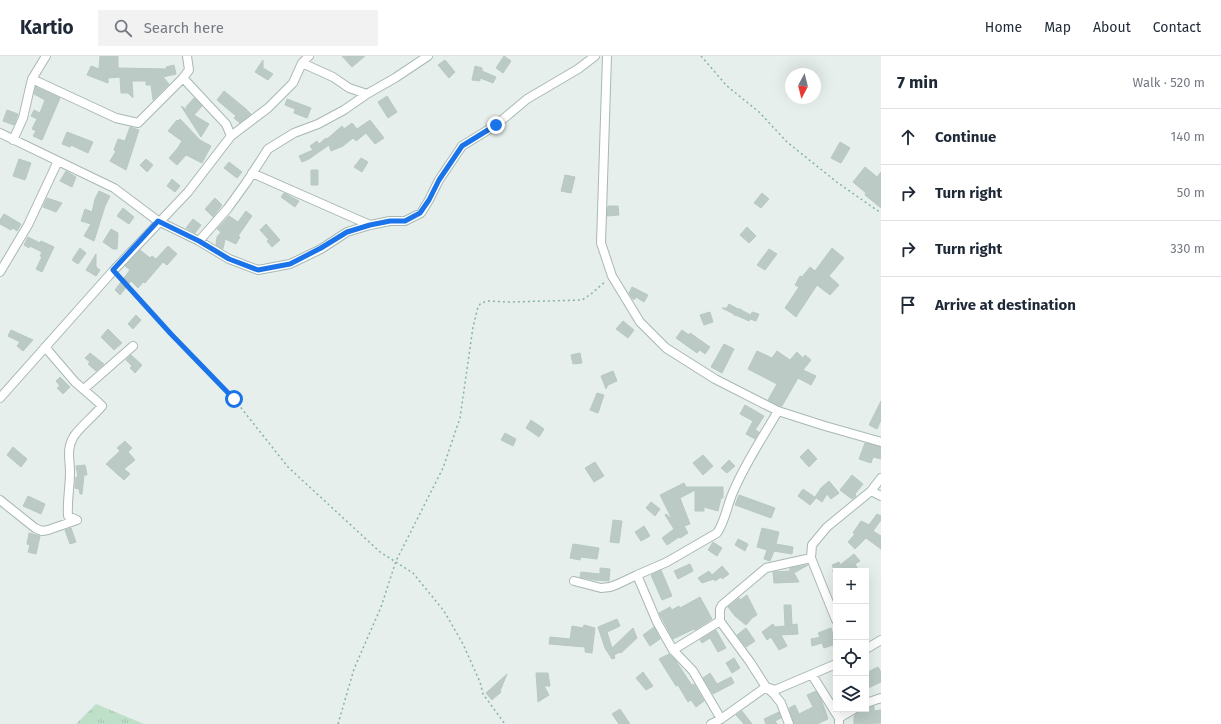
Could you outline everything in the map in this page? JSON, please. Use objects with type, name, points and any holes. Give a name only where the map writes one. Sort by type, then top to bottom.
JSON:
[{"type":"street","points":[[13,140],[23,118],[32,79],[46,56]]},
{"type":"street","points":[[32,79],[116,118],[138,123],[183,78],[189,70],[187,56]]},
{"type":"street","points":[[1,395],[158,221],[188,192],[231,136],[268,108],[293,83],[302,63],[309,56]]},
{"type":"street","points":[[199,241],[228,208],[268,149],[294,133],[318,124],[344,110],[428,56]]},
{"type":"street","points":[[0,134],[114,188],[158,221],[199,241],[229,259],[258,270],[290,264],[321,248],[347,232],[390,221],[405,221],[420,213],[429,200],[439,180],[462,146],[496,125],[527,99],[578,69],[595,56]]},
{"type":"street","points":[[607,56],[601,243],[612,276],[640,322],[666,348],[715,379],[778,411],[881,442]]},
{"type":"street","points":[[302,63],[333,77],[349,88],[367,94]]},
{"type":"street","points":[[183,78],[226,124],[231,136]]},
{"type":"street","points":[[0,272],[28,225],[58,161]]},
{"type":"street","points":[[252,173],[370,225]]},
{"type":"street","points":[[84,389],[133,346]]},
{"type":"street","points":[[0,500],[35,528],[42,531],[77,520],[68,516],[70,472],[68,455],[74,437],[102,406],[75,382],[45,347]]},
{"type":"street","points":[[574,581],[601,588],[610,587],[667,562],[718,533],[723,525],[732,492],[778,411]]},
{"type":"street","points":[[833,613],[811,558],[812,545],[827,527],[871,491],[881,478]]},
{"type":"street","points":[[871,491],[881,496]]},
{"type":"street","points":[[789,724],[781,703],[766,687],[720,621],[720,609],[722,605],[766,568],[811,558]]},
{"type":"street","points":[[637,575],[657,622],[673,650],[693,671],[721,719]]},
{"type":"street","points":[[673,650],[720,621]]},
{"type":"street","points":[[869,647],[881,640]]},
{"type":"street","points":[[766,687],[775,690],[833,665]]},
{"type":"street","points":[[812,674],[839,721],[850,712]]},
{"type":"street","points":[[711,724],[721,719],[766,687]]},
{"type":"street","points":[[869,702],[881,698]]},
{"type":"path","points":[[701,56],[727,86],[759,112],[787,142],[881,213]]},
{"type":"path","points":[[113,270],[171,334],[234,399],[288,467],[380,552],[413,573],[444,611],[463,644],[480,682],[483,694],[504,724]]},
{"type":"path","points":[[338,724],[354,669],[381,607],[396,561],[442,468],[460,418],[473,328],[478,307],[481,303],[489,301],[510,302],[582,300],[612,276]]},
{"type":"green space","points":[[96,704],[144,724],[76,724]]},
{"type":"building","points":[[100,56],[118,56],[118,68],[167,69],[166,67],[174,65],[176,74],[163,77],[169,84],[153,100],[151,85],[146,85],[146,81],[132,81],[133,98],[128,93],[121,93],[120,77],[108,78],[108,83],[87,75],[91,66],[99,69]]},
{"type":"building","points":[[342,56],[365,56],[352,67]]},
{"type":"building","points":[[504,56],[511,61],[503,73],[496,68]]},
{"type":"building","points":[[263,60],[263,68],[273,74],[268,80],[255,72]]},
{"type":"building","points":[[445,60],[455,72],[449,78],[438,65]]},
{"type":"building","points":[[475,66],[482,68],[482,71],[496,77],[493,83],[480,78],[480,81],[472,80]]},
{"type":"building","points":[[36,87],[60,98],[42,140],[33,136],[36,131],[32,129],[37,119],[31,116],[34,110],[40,113],[45,100],[34,94]]},
{"type":"building","points":[[224,91],[251,114],[240,123],[234,118],[236,116],[217,100]]},
{"type":"building","points":[[387,96],[397,112],[388,118],[378,102]]},
{"type":"building","points":[[194,98],[202,106],[194,115],[209,124],[201,137],[181,106],[187,110],[186,107]]},
{"type":"building","points":[[287,99],[311,108],[307,118],[294,113],[295,109],[285,105]]},
{"type":"building","points":[[7,110],[18,114],[14,125],[3,121]]},
{"type":"building","points":[[180,119],[200,140],[211,146],[202,163],[186,155],[177,165],[169,158],[182,141],[168,131],[177,120],[178,121]]},
{"type":"building","points":[[370,120],[384,138],[375,144],[366,133],[356,141],[353,138],[343,146],[331,151],[329,145],[302,162],[299,156],[313,150],[310,146],[317,141],[319,144],[342,126],[344,129],[352,123],[357,129]]},
{"type":"building","points":[[130,127],[139,130],[126,170],[110,161],[116,151],[114,150],[118,139],[125,141]]},
{"type":"building","points":[[67,132],[93,142],[88,153],[71,145],[70,147],[62,144]]},
{"type":"building","points":[[840,142],[850,148],[841,163],[831,158]]},
{"type":"building","points":[[361,158],[368,162],[362,172],[354,167]]},
{"type":"building","points":[[19,159],[31,163],[25,180],[13,176]]},
{"type":"building","points":[[146,159],[153,165],[147,172],[140,165]]},
{"type":"building","points":[[229,162],[242,172],[237,178],[224,168]]},
{"type":"building","points":[[865,167],[877,177],[881,172],[881,208],[865,195],[866,193],[853,182]]},
{"type":"building","points":[[311,170],[318,170],[318,185],[311,185]]},
{"type":"building","points":[[66,171],[76,177],[72,187],[60,181]]},
{"type":"building","points":[[565,175],[575,177],[571,193],[561,191]]},
{"type":"building","points":[[172,179],[180,186],[175,192],[167,186]]},
{"type":"building","points":[[99,191],[110,196],[105,206],[94,241],[84,236],[91,224],[81,221],[85,209],[92,212],[95,199]]},
{"type":"building","points":[[284,193],[299,201],[295,207],[281,197]]},
{"type":"building","points":[[762,193],[769,199],[761,208],[754,203]]},
{"type":"building","points":[[47,198],[62,203],[56,212],[43,207]]},
{"type":"building","points":[[215,198],[222,205],[213,217],[205,209]]},
{"type":"building","points":[[608,206],[618,206],[619,215],[607,216]]},
{"type":"building","points":[[123,208],[134,217],[129,224],[117,216]]},
{"type":"building","points":[[246,211],[252,216],[238,236],[240,237],[236,244],[225,239],[223,249],[216,245],[217,237],[221,232],[217,229],[229,216],[238,222]]},
{"type":"building","points":[[4,214],[21,224],[17,231],[13,228],[11,230],[0,224],[0,220]]},
{"type":"building","points":[[193,219],[201,225],[195,233],[186,228]]},
{"type":"building","points":[[266,224],[280,240],[272,247],[267,241],[269,240],[260,230]]},
{"type":"building","points":[[747,227],[756,236],[749,243],[740,235]]},
{"type":"building","points":[[111,229],[118,233],[117,249],[113,249],[103,242]]},
{"type":"building","points":[[28,237],[40,243],[41,241],[54,247],[42,272],[36,269],[42,257],[40,256],[42,252],[30,246],[29,248],[24,245]]},
{"type":"building","points":[[168,246],[177,254],[167,265],[163,262],[145,283],[143,282],[138,288],[131,281],[120,295],[115,290],[130,270],[125,266],[140,250],[150,258],[152,256],[156,259]]},
{"type":"building","points":[[80,248],[86,253],[78,264],[72,260]]},
{"type":"building","points":[[832,248],[844,258],[829,276],[839,285],[830,295],[817,285],[796,317],[785,308],[799,287],[795,285],[800,276],[802,277],[810,267],[815,271]]},
{"type":"building","points":[[769,249],[777,254],[765,270],[757,265]]},
{"type":"building","points":[[96,254],[96,267],[100,270],[96,276],[86,270]]},
{"type":"building","points":[[632,287],[648,295],[644,302],[636,297],[634,300],[632,298],[629,293]]},
{"type":"building","points":[[729,304],[751,315],[752,312],[759,314],[756,321],[750,319],[749,321],[722,308],[727,308]]},
{"type":"building","points":[[710,312],[713,322],[704,325],[700,315]]},
{"type":"building","points":[[136,315],[141,320],[133,329],[128,324]]},
{"type":"building","points":[[623,321],[634,330],[628,338],[616,329]]},
{"type":"building","points":[[108,329],[122,343],[114,350],[101,337]]},
{"type":"building","points":[[11,330],[33,340],[23,351],[17,346],[20,342],[8,336]]},
{"type":"building","points":[[682,330],[689,335],[690,333],[710,347],[705,354],[700,350],[697,353],[676,338]]},
{"type":"building","points":[[724,344],[734,349],[722,373],[711,367]]},
{"type":"building","points":[[757,351],[772,358],[777,351],[790,360],[797,352],[803,358],[805,355],[811,360],[803,370],[816,376],[811,385],[798,378],[782,406],[780,406],[768,400],[777,384],[748,369]]},
{"type":"building","points":[[90,353],[104,364],[96,371],[88,364],[90,362],[85,358]]},
{"type":"building","points":[[580,353],[582,363],[573,364],[571,355]]},
{"type":"building","points":[[131,355],[142,365],[135,373],[130,368],[132,366],[126,360]]},
{"type":"building","points":[[613,371],[617,381],[608,384],[606,389],[601,376]]},
{"type":"building","points":[[60,377],[70,387],[63,394],[57,388],[60,386],[56,381]]},
{"type":"building","points":[[597,393],[604,395],[598,413],[590,410]]},
{"type":"building","points":[[881,401],[881,420],[877,429],[869,425]]},
{"type":"building","points":[[745,405],[764,416],[755,430],[759,432],[755,439],[746,434],[753,421],[740,414]]},
{"type":"building","points":[[531,420],[544,429],[539,437],[526,428]]},
{"type":"building","points":[[505,433],[516,439],[513,446],[501,440]]},
{"type":"building","points":[[125,441],[132,448],[128,452],[135,460],[124,469],[130,474],[124,480],[106,464],[120,451],[117,448]]},
{"type":"building","points":[[865,443],[881,447],[881,459],[873,457],[871,463],[859,459]]},
{"type":"building","points":[[13,447],[27,459],[21,467],[7,455]]},
{"type":"building","points":[[808,449],[817,459],[809,467],[800,457]]},
{"type":"building","points":[[703,455],[713,466],[703,475],[693,463]]},
{"type":"building","points":[[729,460],[735,466],[727,473],[721,468]]},
{"type":"building","points":[[595,462],[604,476],[594,482],[585,468]]},
{"type":"building","points":[[85,465],[87,475],[84,475],[82,494],[80,494],[79,489],[75,488],[76,477],[78,477],[76,466]]},
{"type":"building","points":[[852,475],[863,484],[855,494],[856,496],[852,499],[840,490]]},
{"type":"building","points":[[829,481],[839,493],[831,499],[827,494],[822,502],[815,497],[821,488]]},
{"type":"building","points":[[684,483],[686,487],[723,487],[723,498],[721,498],[718,511],[704,507],[704,511],[695,511],[695,490],[680,498],[690,524],[684,526],[688,533],[667,545],[662,538],[674,529],[665,515],[666,514],[672,519],[660,495]]},
{"type":"building","points":[[803,489],[816,498],[810,505],[798,496]]},
{"type":"building","points":[[739,495],[775,508],[771,518],[735,505]]},
{"type":"building","points":[[28,496],[45,504],[41,514],[23,506]]},
{"type":"building","points":[[651,502],[660,509],[655,516],[646,508]]},
{"type":"building","points":[[877,514],[881,516],[881,520],[873,531],[881,536],[881,549],[866,538],[855,549],[848,542],[855,534],[853,533],[861,521],[869,525]]},
{"type":"building","points":[[613,520],[622,521],[619,543],[610,542]]},
{"type":"building","points":[[644,526],[650,536],[641,541],[635,532]]},
{"type":"building","points":[[71,528],[76,542],[70,544],[65,530]]},
{"type":"building","points":[[762,528],[779,532],[776,544],[793,547],[792,554],[774,551],[770,561],[764,559],[767,550],[757,547]]},
{"type":"building","points":[[29,533],[40,536],[36,554],[28,552],[30,545],[27,544]]},
{"type":"building","points":[[738,539],[748,544],[745,551],[735,545]]},
{"type":"building","points":[[713,542],[722,548],[717,556],[708,550]]},
{"type":"building","points":[[573,544],[599,548],[597,559],[581,557],[580,560],[570,558]]},
{"type":"building","points":[[854,554],[860,561],[855,564],[857,568],[833,568],[832,565],[839,562],[840,565]]},
{"type":"building","points":[[690,564],[693,571],[678,579],[674,571]]},
{"type":"building","points":[[808,565],[794,573],[799,582],[774,583],[773,572],[790,571],[790,568]]},
{"type":"building","points":[[722,566],[729,574],[722,579],[721,577],[715,581],[714,579],[702,583],[698,578],[709,571],[712,575]]},
{"type":"building","points":[[600,568],[610,569],[609,581],[580,577],[581,572],[600,574]]},
{"type":"building","points":[[661,570],[672,596],[662,600],[651,575]]},
{"type":"building","points":[[747,595],[757,615],[746,625],[735,616],[728,607],[739,598],[740,600]]},
{"type":"building","points":[[700,597],[712,619],[695,630],[694,629],[673,639],[659,613],[670,607],[672,610],[679,606],[680,608]]},
{"type":"building","points":[[784,605],[791,605],[792,625],[797,624],[798,634],[781,635],[787,646],[779,650],[771,637],[767,640],[762,632],[773,624],[775,627],[785,626]]},
{"type":"building","points":[[617,619],[620,626],[607,632],[612,648],[633,628],[637,638],[621,653],[620,652],[614,655],[615,658],[612,659],[605,648],[598,627]]},
{"type":"building","points":[[584,625],[595,628],[592,653],[585,652],[585,647],[549,644],[550,637],[570,639],[572,626],[583,628]]},
{"type":"building","points":[[654,627],[660,639],[650,646],[643,635]]},
{"type":"building","points":[[746,628],[755,641],[746,647],[737,635]]},
{"type":"building","points":[[831,628],[833,634],[833,645],[824,648],[822,643],[812,646],[811,639],[820,637],[818,633]]},
{"type":"building","points":[[716,630],[726,648],[718,652],[710,638],[702,643],[700,640]]},
{"type":"building","points":[[669,654],[676,661],[691,684],[694,684],[704,701],[696,707],[691,700],[688,702],[678,685],[676,686],[659,659]]},
{"type":"building","points":[[734,658],[740,668],[732,673],[726,663]]},
{"type":"building","points":[[878,667],[881,672],[881,682],[869,688],[869,676],[869,672]]},
{"type":"building","points":[[643,672],[653,686],[646,690],[636,678]]},
{"type":"building","points":[[536,673],[548,673],[550,686],[544,686],[549,695],[538,702]]},
{"type":"building","points":[[710,673],[717,684],[731,677],[734,683],[713,694],[703,678]]},
{"type":"building","points":[[507,674],[500,691],[501,692],[492,700],[486,693]]},
{"type":"building","points":[[816,691],[821,699],[828,719],[817,724],[794,724],[789,708],[795,705],[799,714],[813,707],[807,695]]},
{"type":"building","points":[[874,706],[874,711],[881,710],[881,723],[854,724],[854,716],[858,712],[869,712],[869,708]]},
{"type":"building","points":[[620,709],[630,724],[619,724],[612,714]]},
{"type":"building","points":[[742,711],[752,724],[744,724],[736,715]]},
{"type":"building","points":[[779,712],[781,718],[775,721],[777,724],[766,724],[764,719]]},
{"type":"route","points":[[234,399],[171,334],[113,270],[158,221],[199,241],[229,259],[258,270],[290,264],[321,248],[347,232],[390,221],[405,221],[420,213],[429,200],[439,180],[462,146],[496,125]]}]
